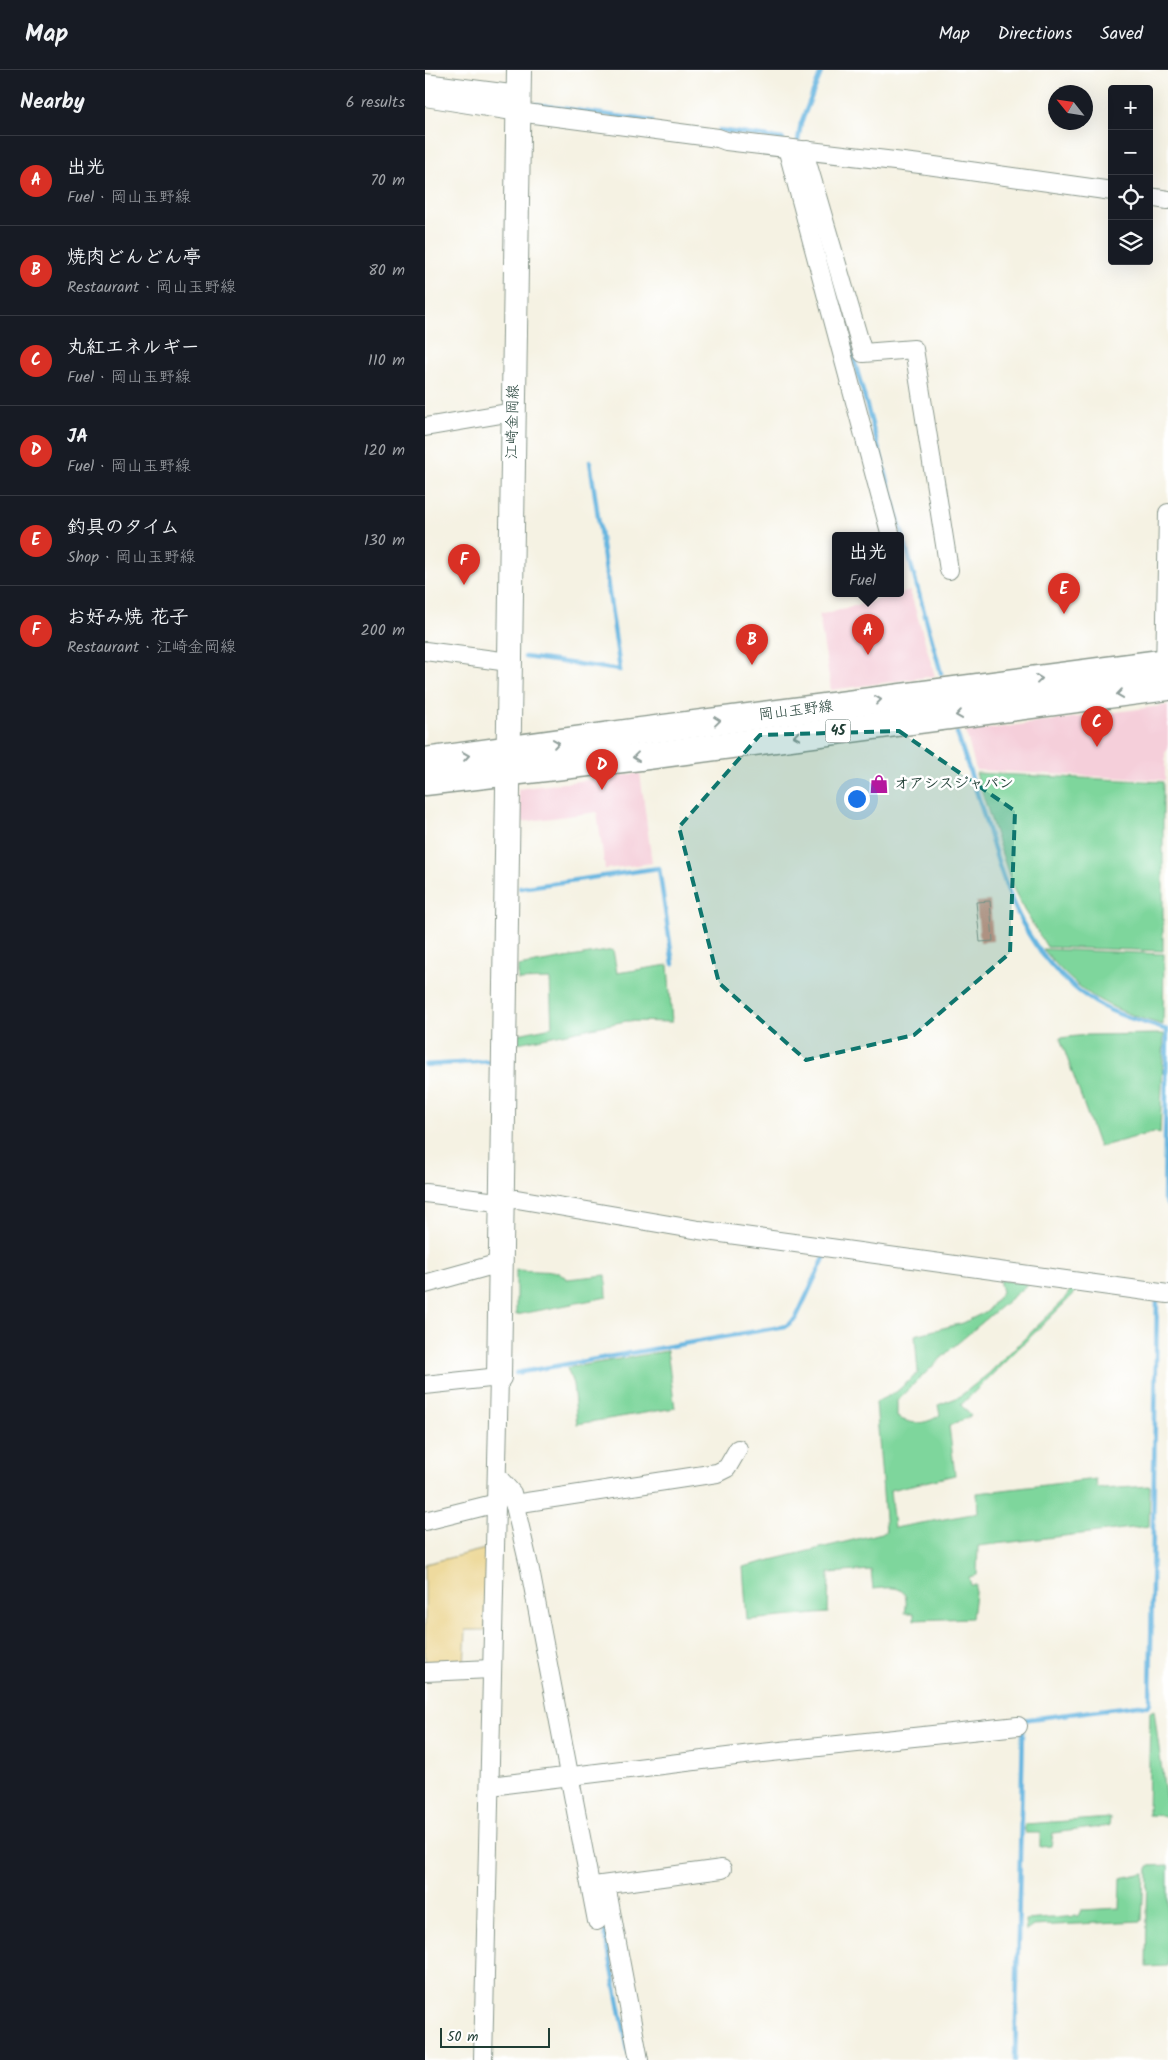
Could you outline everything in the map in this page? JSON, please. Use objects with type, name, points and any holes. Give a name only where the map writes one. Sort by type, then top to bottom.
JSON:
[{"type":"main road","name":"江崎金岡線","points":[[499,1377],[519,70]]},
{"type":"main road","name":"岡山玉野線","points":[[425,782],[507,762],[1167,675]]},
{"type":"main road","name":"岡山玉野線","points":[[425,761],[507,762]]},
{"type":"street","points":[[425,83],[519,103],[718,138],[726,141],[1108,191]]},
{"type":"street","points":[[425,97],[519,103]]},
{"type":"street","points":[[796,149],[890,532]]},
{"type":"street","points":[[796,149],[807,162],[863,353],[914,349],[949,570]]},
{"type":"street","points":[[1153,198],[1168,200]]},
{"type":"street","points":[[425,427],[513,412]]},
{"type":"street","points":[[1167,675],[1168,513]]},
{"type":"street","points":[[425,650],[509,662]]},
{"type":"street","points":[[425,1193],[489,1201],[517,1199],[699,1230],[1168,1294]]},
{"type":"street","points":[[425,1284],[500,1263]]},
{"type":"street","points":[[425,1385],[499,1377],[483,2060]]},
{"type":"street","points":[[514,1504],[717,1473],[727,1468],[738,1449]]},
{"type":"street","points":[[497,1476],[512,1493],[530,1570],[570,1776],[639,2060]]},
{"type":"street","points":[[425,1521],[497,1503]]},
{"type":"street","points":[[425,1672],[491,1669]]},
{"type":"street","points":[[490,1786],[1018,1726]]},
{"type":"street","points":[[598,1886],[722,1869]]},
{"type":"street","points":[[597,1921],[598,1886]]},
{"type":"highlighted area","points":[[899,731],[1015,811],[1010,953],[914,1035],[806,1060],[719,983],[679,827],[760,735]]},
{"type":"shaded area","points":[[910,591],[935,676],[831,690],[819,615],[887,597],[904,597],[904,593]]},
{"type":"shaded area","points":[[1168,705],[1168,749],[1165,753],[1165,780],[976,770],[966,732]]},
{"type":"shaded area","points":[[640,773],[652,863],[605,869],[597,812],[522,822],[518,789]]},
{"type":"green space","points":[[976,773],[1163,782],[1163,951],[1047,947],[1013,888]]},
{"type":"green space","points":[[1043,949],[1164,954],[1163,1025],[1126,1013],[1096,998],[1070,978]]},
{"type":"green space","points":[[613,950],[617,973],[668,965],[672,1022],[626,1021],[518,1043],[518,1034],[552,1027],[550,979],[518,980],[518,966]]},
{"type":"green space","points":[[1164,1034],[1160,1134],[1154,1132],[1099,1147],[1060,1038],[1086,1035]]},
{"type":"green space","points":[[516,1270],[559,1272],[567,1279],[606,1275],[607,1297],[516,1315]]},
{"type":"green space","points":[[999,1280],[1029,1283],[952,1348],[897,1400],[897,1417],[913,1423],[919,1423],[929,1421],[940,1415],[938,1405],[959,1397],[988,1374],[1062,1302],[1071,1289],[1077,1291],[961,1405],[971,1416],[949,1426],[955,1475],[890,1490],[894,1528],[978,1513],[977,1493],[1096,1479],[1097,1487],[1103,1489],[1150,1486],[1149,1526],[978,1546],[977,1575],[969,1577],[971,1585],[976,1585],[972,1618],[914,1620],[914,1613],[905,1613],[906,1604],[903,1592],[894,1588],[873,1589],[871,1570],[829,1573],[828,1613],[747,1620],[743,1567],[886,1532],[876,1402],[896,1392],[918,1373],[915,1335],[963,1323],[987,1311],[1002,1292]]},
{"type":"green space","points":[[667,1351],[675,1408],[577,1424],[573,1384],[567,1368]]},
{"type":"green space","points":[[1154,1710],[1168,1816],[1148,1815],[1150,1712]]},
{"type":"green space","points":[[1110,1818],[1109,1826],[1053,1833],[1051,1846],[1040,1847],[1040,1833],[1025,1833],[1025,1824]]},
{"type":"green space","points":[[1168,1865],[1168,1966],[1146,1967],[1148,1866]]},
{"type":"green space","points":[[1144,1873],[1142,1921],[1033,1926],[1026,1931],[1025,1920],[1078,1916],[1081,1910],[1120,1908],[1121,1878]]},
{"type":"sand","points":[[489,1548],[485,1630],[466,1630],[464,1665],[425,1666],[425,1564]]},
{"type":"building","points":[[990,901],[993,941],[980,942],[976,902]]},
{"type":"waterway","points":[[797,146],[801,123],[822,70]]},
{"type":"waterway","points":[[532,104],[652,121]]},
{"type":"waterway","points":[[719,130],[783,139]]},
{"type":"waterway","points":[[829,269],[902,532]]},
{"type":"waterway","points":[[525,657],[620,670],[590,461]]},
{"type":"waterway","points":[[904,540],[941,673]]},
{"type":"waterway","points":[[957,733],[1009,894],[1032,940],[1067,981],[1090,999],[1118,1013],[1167,1030],[1164,1199],[1168,1206]]},
{"type":"waterway","points":[[520,888],[659,868],[673,964]]},
{"type":"waterway","points":[[425,1065],[494,1061]]},
{"type":"waterway","points":[[516,1373],[786,1326],[796,1318],[825,1256]]},
{"type":"waterway","points":[[1022,1722],[1022,1720],[1139,1705],[1147,1706],[1150,1703],[1157,1301]]},
{"type":"waterway","points":[[1015,2060],[1023,1731]]},
{"type":"waterway","points":[[603,1922],[630,2060]]},
{"type":"place","name":"お好み焼 花子","points":[[464,585]]},
{"type":"place","name":"釣具のタイム","points":[[1064,614]]},
{"type":"place","name":"出光","points":[[868,655]]},
{"type":"place","name":"焼肉どんどん亭","points":[[752,665]]},
{"type":"place","name":"丸紅エネルギー","points":[[1097,747]]},
{"type":"place","name":"オアシスジャパン","points":[[879,784]]},
{"type":"place","name":"JA","points":[[602,790]]}]
